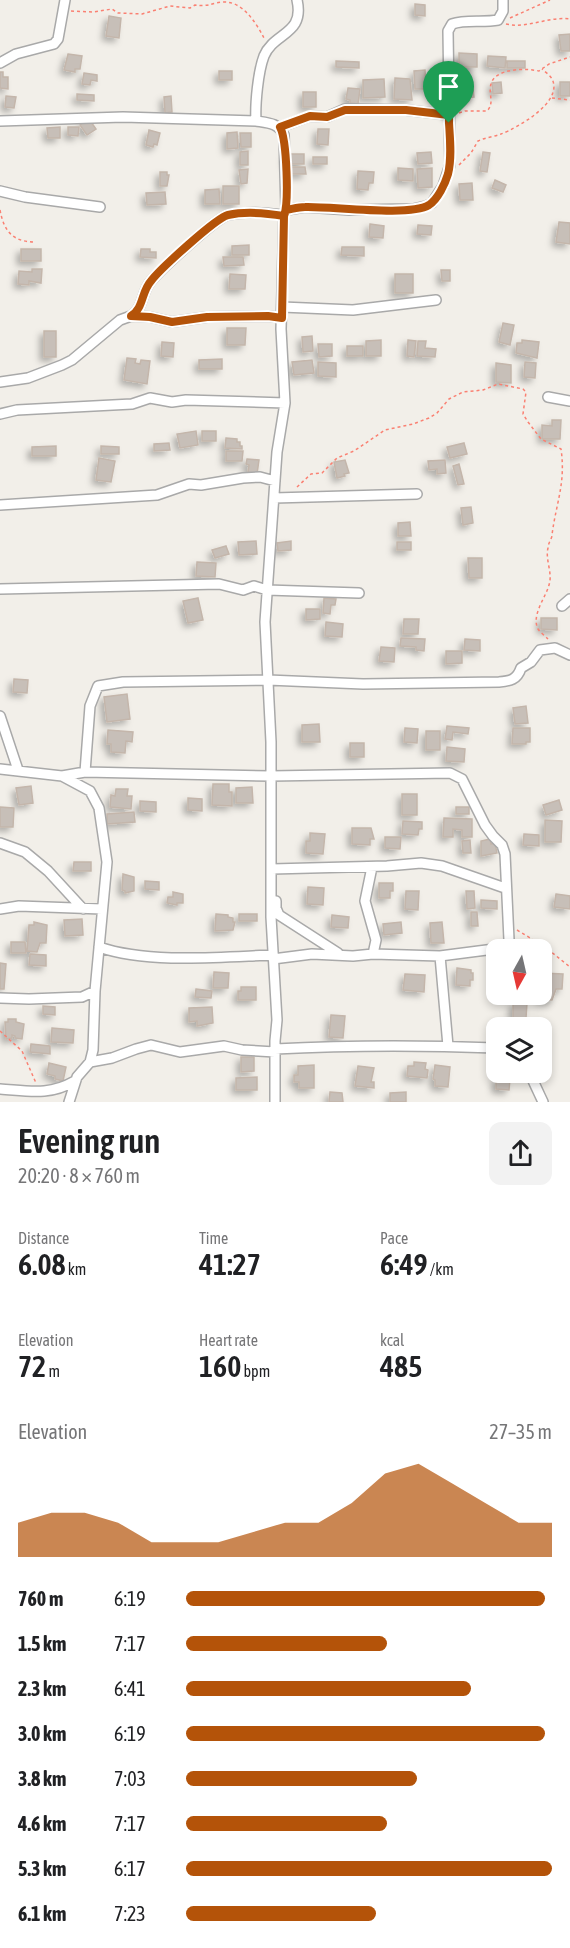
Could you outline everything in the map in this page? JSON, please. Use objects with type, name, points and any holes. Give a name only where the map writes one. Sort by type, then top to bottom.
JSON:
[{"type":"street","points":[[0,63],[16,54],[54,44],[58,39],[65,0]]},
{"type":"street","points":[[256,121],[255,101],[265,54],[287,33],[299,17],[297,0]]},
{"type":"street","points":[[0,381],[28,378],[62,365],[72,360],[120,320],[137,313],[150,281],[192,241],[228,215],[285,213],[306,207],[351,210],[413,209],[426,206],[438,195],[448,176],[450,165],[448,31],[452,24],[459,21],[498,20],[503,11],[503,0]]},
{"type":"street","points":[[280,127],[310,116],[327,117],[345,110],[406,110],[449,119]]},
{"type":"street","points":[[0,121],[123,117],[256,121],[272,123],[280,127],[284,135],[285,213],[282,318],[285,403],[276,452],[265,622],[276,908],[279,915],[340,955]]},
{"type":"street","points":[[0,191],[25,197],[100,207]]},
{"type":"street","points":[[282,307],[354,310],[436,300]]},
{"type":"street","points":[[131,316],[172,322],[207,317],[268,316],[282,318]]},
{"type":"street","points":[[548,397],[570,401]]},
{"type":"street","points":[[0,414],[17,410],[132,404],[150,398],[172,402],[285,403]]},
{"type":"street","points":[[0,493],[1,505],[157,495],[189,484],[201,485],[252,477],[275,481]]},
{"type":"street","points":[[274,498],[417,494]]},
{"type":"street","points":[[0,589],[219,584],[243,590],[254,586],[267,590],[359,593]]},
{"type":"street","points":[[85,772],[90,706],[98,686],[123,682],[268,680],[363,684],[512,680],[540,650],[555,648],[570,655]]},
{"type":"street","points":[[0,716],[18,770]]},
{"type":"street","points":[[0,770],[62,776],[85,772],[271,776],[450,773],[462,779],[485,825],[502,845],[505,854],[509,940],[502,948],[440,956],[312,954],[273,957],[170,957],[117,953],[99,947]]},
{"type":"street","points":[[62,776],[90,791],[99,808],[107,862],[95,991],[93,1050],[90,1062],[75,1081],[69,1102]]},
{"type":"street","points":[[0,843],[25,852],[48,871],[83,909]]},
{"type":"street","points":[[274,868],[372,867],[421,863],[442,866],[505,888]]},
{"type":"street","points":[[372,867],[365,901],[376,940],[372,954]]},
{"type":"street","points":[[274,868],[273,957],[277,1020],[275,1102]]},
{"type":"street","points":[[0,909],[19,906],[102,909]]},
{"type":"street","points":[[440,956],[448,1046]]},
{"type":"street","points":[[0,998],[82,997],[95,991]]},
{"type":"street","points":[[90,1062],[112,1058],[151,1045],[180,1052],[224,1046],[242,1050],[325,1046],[352,1048],[389,1044],[486,1048]]},
{"type":"street","points":[[0,1089],[41,1092],[62,1088],[75,1081]]},
{"type":"street","points":[[533,1083],[543,1102]]},
{"type":"street","points":[[537,1093],[553,1102]]},
{"type":"path","points":[[550,0],[513,16],[503,23],[518,26],[556,18],[570,18]]},
{"type":"path","points":[[63,12],[74,10],[94,12],[112,9],[118,13],[142,14],[170,6],[190,8],[195,5],[207,6],[224,2],[233,4],[253,18],[269,50]]},
{"type":"path","points":[[449,119],[459,113],[487,111],[492,103],[490,85],[502,73],[542,69],[549,64],[570,57]]},
{"type":"path","points":[[448,176],[471,153],[478,141],[503,133],[532,118],[551,98],[554,85],[552,78],[542,69]]},
{"type":"path","points":[[551,98],[570,100]]},
{"type":"path","points":[[0,210],[13,237],[19,241],[33,242]]},
{"type":"path","points":[[289,497],[311,474],[322,474],[337,458],[385,430],[429,418],[456,395],[483,390],[498,384],[523,389],[526,392],[523,414],[528,422],[541,439],[561,448],[562,489],[547,549],[550,584],[542,599],[537,621],[538,629],[555,648]]},
{"type":"path","points":[[508,925],[545,947],[570,967]]},
{"type":"path","points":[[0,1031],[22,1051],[41,1092]]},
{"type":"building","points":[[415,4],[425,5],[425,16],[415,15]]},
{"type":"building","points":[[109,16],[121,18],[119,38],[106,36]]},
{"type":"building","points":[[570,34],[570,51],[561,51],[559,35]]},
{"type":"building","points":[[459,53],[477,54],[477,67],[459,67]]},
{"type":"building","points":[[68,54],[82,56],[80,69],[75,69],[75,72],[64,70]]},
{"type":"building","points":[[488,56],[506,57],[505,68],[487,66]]},
{"type":"building","points":[[336,61],[359,62],[359,68],[336,67]]},
{"type":"building","points":[[507,61],[525,61],[525,68],[507,68]]},
{"type":"building","points":[[425,70],[426,89],[415,89],[414,71]]},
{"type":"building","points":[[219,71],[232,71],[232,80],[219,80]]},
{"type":"building","points":[[0,72],[3,72],[3,77],[8,77],[8,89],[0,88]]},
{"type":"building","points":[[84,73],[97,75],[97,81],[91,80],[90,85],[82,84]]},
{"type":"building","points":[[395,78],[410,79],[412,100],[394,99]]},
{"type":"building","points":[[384,79],[385,97],[363,98],[363,80]]},
{"type":"building","points":[[472,80],[474,97],[454,99],[453,81]]},
{"type":"building","points":[[501,82],[502,93],[493,94],[492,83]]},
{"type":"building","points":[[560,82],[570,82],[570,96],[560,96]]},
{"type":"building","points":[[348,88],[360,89],[358,104],[350,103],[350,100],[346,99]]},
{"type":"building","points":[[303,92],[316,92],[316,107],[303,107]]},
{"type":"building","points":[[77,94],[94,95],[94,101],[77,100]]},
{"type":"building","points":[[6,96],[16,97],[14,108],[5,107]]},
{"type":"building","points":[[171,96],[172,112],[165,113],[164,97]]},
{"type":"building","points":[[89,119],[96,129],[87,135],[80,125]]},
{"type":"building","points":[[60,127],[60,138],[48,138],[47,128]]},
{"type":"building","points":[[68,127],[79,127],[78,136],[68,135]]},
{"type":"building","points":[[318,129],[329,129],[328,145],[317,144]]},
{"type":"building","points":[[149,130],[160,133],[157,145],[154,144],[153,147],[146,145]]},
{"type":"building","points":[[237,132],[238,148],[227,149],[227,133]]},
{"type":"building","points":[[240,133],[251,133],[251,147],[241,147]]},
{"type":"building","points":[[248,151],[248,165],[240,165],[240,152]]},
{"type":"building","points":[[431,152],[432,163],[418,164],[417,153]]},
{"type":"building","points":[[483,152],[490,153],[487,172],[480,171]]},
{"type":"building","points":[[287,154],[304,154],[304,164],[287,164]]},
{"type":"building","points":[[313,157],[327,157],[327,164],[313,164]]},
{"type":"building","points":[[289,167],[305,167],[306,174],[289,174]]},
{"type":"building","points":[[398,168],[413,169],[413,181],[398,180]]},
{"type":"building","points":[[432,168],[432,187],[418,188],[417,169]]},
{"type":"building","points":[[248,169],[247,183],[241,184],[239,170]]},
{"type":"building","points":[[358,171],[374,172],[373,183],[369,183],[368,190],[357,189]]},
{"type":"building","points":[[160,172],[167,172],[169,175],[167,186],[160,186]]},
{"type":"building","points":[[495,180],[506,185],[503,192],[492,188]]},
{"type":"building","points":[[472,183],[473,200],[460,200],[459,184]]},
{"type":"building","points":[[223,186],[239,186],[239,204],[223,204]]},
{"type":"building","points":[[219,189],[220,204],[205,204],[205,190]]},
{"type":"building","points":[[165,192],[166,204],[147,205],[146,193]]},
{"type":"building","points":[[559,222],[570,223],[570,244],[556,242]]},
{"type":"building","points":[[370,224],[384,226],[383,238],[369,237]]},
{"type":"building","points":[[418,225],[432,226],[431,235],[417,234]]},
{"type":"building","points":[[249,245],[249,255],[232,255],[232,246]]},
{"type":"building","points":[[342,247],[364,247],[364,256],[341,255]]},
{"type":"building","points":[[21,249],[41,249],[41,261],[21,261]]},
{"type":"building","points":[[141,249],[156,252],[156,258],[140,257]]},
{"type":"building","points":[[223,257],[243,257],[244,265],[224,266]]},
{"type":"building","points":[[32,269],[42,269],[41,283],[29,281],[29,285],[18,284],[19,271],[32,272]]},
{"type":"building","points":[[441,270],[450,270],[450,281],[442,281]]},
{"type":"building","points":[[230,274],[246,275],[245,289],[229,289]]},
{"type":"building","points":[[395,274],[413,274],[413,293],[395,293]]},
{"type":"building","points":[[503,323],[514,325],[510,345],[499,342]]},
{"type":"building","points":[[227,328],[246,328],[245,345],[227,345]]},
{"type":"building","points":[[44,331],[56,331],[56,357],[44,357]]},
{"type":"building","points":[[312,336],[313,351],[303,352],[302,337]]},
{"type":"building","points":[[381,340],[381,356],[366,356],[366,341]]},
{"type":"building","points":[[408,340],[416,341],[414,357],[407,356]]},
{"type":"building","points":[[522,340],[539,342],[537,358],[516,353],[517,343],[522,343]]},
{"type":"building","points":[[418,341],[426,341],[425,348],[436,349],[435,357],[417,356]]},
{"type":"building","points":[[162,342],[174,343],[173,357],[161,356]]},
{"type":"building","points":[[318,344],[332,344],[332,356],[319,357]]},
{"type":"building","points":[[347,346],[363,346],[363,356],[347,356]]},
{"type":"building","points":[[127,358],[136,359],[135,363],[140,364],[141,360],[150,361],[147,384],[124,380]]},
{"type":"building","points":[[222,359],[222,369],[199,369],[199,360]]},
{"type":"building","points":[[312,360],[314,373],[294,375],[292,362]]},
{"type":"building","points":[[318,362],[336,363],[336,377],[318,376]]},
{"type":"building","points":[[525,362],[536,363],[535,378],[524,377]]},
{"type":"building","points":[[496,363],[511,365],[511,383],[496,382]]},
{"type":"building","points":[[552,420],[561,420],[560,439],[542,439],[542,425],[552,426]]},
{"type":"building","points":[[196,431],[198,445],[180,448],[177,434]]},
{"type":"building","points":[[202,431],[216,431],[216,441],[202,441]]},
{"type":"building","points":[[226,438],[237,439],[242,449],[225,448]]},
{"type":"building","points":[[169,443],[170,450],[154,451],[154,444]]},
{"type":"building","points":[[464,443],[467,454],[450,458],[447,447]]},
{"type":"building","points":[[56,446],[56,456],[32,456],[32,447]]},
{"type":"building","points":[[101,446],[119,447],[119,454],[101,454]]},
{"type":"building","points":[[226,451],[243,451],[242,461],[226,461]]},
{"type":"building","points":[[99,458],[115,461],[111,482],[96,480]]},
{"type":"building","points":[[247,459],[259,460],[257,474],[248,472]]},
{"type":"building","points":[[345,460],[349,473],[337,478],[334,462]]},
{"type":"building","points":[[445,460],[446,473],[437,474],[437,469],[429,470],[428,461]]},
{"type":"building","points":[[459,464],[464,484],[458,485],[453,466]]},
{"type":"building","points":[[471,507],[473,523],[463,525],[461,508]]},
{"type":"building","points":[[410,522],[411,536],[398,536],[398,523]]},
{"type":"building","points":[[256,541],[257,554],[239,555],[238,542]]},
{"type":"building","points":[[291,541],[291,550],[278,551],[277,543]]},
{"type":"building","points":[[397,542],[411,542],[411,550],[397,550]]},
{"type":"building","points":[[226,546],[229,554],[215,558],[212,550]]},
{"type":"building","points":[[468,558],[482,558],[482,578],[469,578]]},
{"type":"building","points":[[197,562],[216,563],[215,577],[196,576]]},
{"type":"building","points":[[198,598],[203,620],[188,623],[183,601]]},
{"type":"building","points":[[324,598],[336,599],[335,605],[331,605],[330,614],[323,613]]},
{"type":"building","points":[[306,609],[320,609],[320,619],[306,620]]},
{"type":"building","points":[[541,618],[557,618],[557,630],[541,629]]},
{"type":"building","points":[[404,619],[419,619],[418,634],[403,634]]},
{"type":"building","points":[[326,622],[343,624],[342,637],[325,636]]},
{"type":"building","points":[[401,638],[425,639],[424,651],[416,650],[416,647],[400,646]]},
{"type":"building","points":[[465,639],[480,640],[480,651],[464,650]]},
{"type":"building","points":[[381,647],[395,648],[394,662],[379,661]]},
{"type":"building","points":[[446,651],[462,651],[462,663],[446,664]]},
{"type":"building","points":[[14,679],[28,680],[27,693],[13,692]]},
{"type":"building","points":[[127,694],[130,719],[107,722],[104,697]]},
{"type":"building","points":[[526,706],[528,723],[515,724],[513,708]]},
{"type":"building","points":[[319,724],[320,742],[302,742],[302,725]]},
{"type":"building","points":[[447,726],[469,728],[468,734],[453,732],[452,740],[445,739]]},
{"type":"building","points":[[405,728],[418,729],[417,743],[404,742]]},
{"type":"building","points":[[513,728],[530,728],[530,742],[512,744]]},
{"type":"building","points":[[108,730],[133,732],[132,742],[126,741],[125,753],[111,752],[111,744],[107,744]]},
{"type":"building","points":[[426,731],[440,731],[440,750],[426,750]]},
{"type":"building","points":[[350,743],[364,743],[364,757],[350,757]]},
{"type":"building","points":[[447,747],[465,749],[464,762],[446,761]]},
{"type":"building","points":[[213,784],[229,784],[229,792],[232,792],[232,806],[212,805]]},
{"type":"building","points":[[31,786],[33,803],[19,805],[16,788]]},
{"type":"building","points":[[252,787],[253,803],[236,803],[236,788]]},
{"type":"building","points":[[116,789],[128,789],[127,796],[132,796],[131,809],[110,807],[111,795],[115,796]]},
{"type":"building","points":[[402,794],[417,794],[417,815],[402,815]]},
{"type":"building","points":[[188,798],[202,799],[202,811],[188,810]]},
{"type":"building","points":[[559,800],[562,810],[546,815],[543,805]]},
{"type":"building","points":[[140,801],[156,802],[156,812],[140,811]]},
{"type":"building","points":[[0,807],[14,808],[13,827],[0,827]]},
{"type":"building","points":[[456,807],[469,807],[469,814],[456,814]]},
{"type":"building","points":[[134,812],[135,822],[107,824],[107,814]]},
{"type":"building","points":[[444,818],[472,819],[472,837],[462,837],[462,830],[453,829],[453,837],[443,837]]},
{"type":"building","points":[[545,820],[562,821],[561,842],[545,842]]},
{"type":"building","points":[[403,821],[422,822],[422,829],[419,829],[418,835],[402,834]]},
{"type":"building","points":[[352,828],[371,828],[374,839],[370,839],[370,845],[352,844]]},
{"type":"building","points":[[310,833],[325,834],[323,854],[306,853],[306,841],[310,841]]},
{"type":"building","points":[[524,834],[539,835],[539,846],[523,845]]},
{"type":"building","points":[[385,837],[401,837],[400,849],[385,848]]},
{"type":"building","points":[[490,839],[491,844],[495,843],[497,853],[481,856],[481,841]]},
{"type":"building","points":[[470,840],[471,853],[463,853],[462,841]]},
{"type":"building","points":[[74,862],[91,862],[91,871],[73,871]]},
{"type":"building","points":[[123,874],[134,877],[134,891],[125,893],[122,890]]},
{"type":"building","points":[[145,881],[159,882],[159,890],[145,889]]},
{"type":"building","points":[[379,883],[393,883],[390,898],[379,898]]},
{"type":"building","points":[[308,887],[324,888],[323,905],[307,904]]},
{"type":"building","points":[[406,891],[419,891],[418,910],[405,909]]},
{"type":"building","points":[[466,891],[474,891],[475,908],[467,909]]},
{"type":"building","points":[[173,892],[183,894],[183,903],[177,903],[177,905],[167,903],[168,897],[173,897]]},
{"type":"building","points":[[556,894],[570,896],[570,909],[554,907]]},
{"type":"building","points":[[481,900],[497,901],[497,909],[481,908]]},
{"type":"building","points":[[471,912],[477,912],[478,926],[471,926]]},
{"type":"building","points":[[216,914],[233,918],[235,922],[233,930],[215,931]]},
{"type":"building","points":[[239,914],[257,914],[257,921],[239,921]]},
{"type":"building","points":[[332,915],[349,917],[348,928],[331,927]]},
{"type":"building","points":[[82,919],[83,935],[65,936],[64,920]]},
{"type":"building","points":[[34,922],[47,925],[46,943],[40,943],[37,952],[27,951],[29,925],[34,925]]},
{"type":"building","points":[[401,922],[402,933],[384,935],[383,924]]},
{"type":"building","points":[[442,922],[444,943],[431,943],[430,923]]},
{"type":"building","points":[[11,942],[25,942],[26,953],[11,953]]},
{"type":"building","points":[[30,954],[46,955],[46,966],[29,965]]},
{"type":"building","points":[[0,963],[6,964],[4,989],[0,989]]},
{"type":"building","points":[[457,968],[471,970],[473,980],[470,980],[470,986],[456,985]]},
{"type":"building","points":[[214,972],[229,973],[228,988],[213,988]]},
{"type":"building","points":[[552,973],[563,974],[562,989],[556,989],[552,1000]]},
{"type":"building","points":[[405,974],[425,975],[424,992],[403,990]]},
{"type":"building","points":[[241,987],[256,987],[256,1000],[238,1000],[238,991],[241,991]]},
{"type":"building","points":[[196,989],[212,991],[211,998],[195,997]]},
{"type":"building","points":[[513,1005],[527,1005],[526,1017],[513,1017]]},
{"type":"building","points":[[43,1006],[55,1007],[55,1015],[43,1014]]},
{"type":"building","points":[[212,1007],[213,1023],[197,1026],[197,1021],[189,1022],[189,1008]]},
{"type":"building","points":[[331,1015],[345,1016],[343,1038],[329,1037]]},
{"type":"building","points":[[8,1019],[16,1019],[16,1022],[24,1024],[22,1039],[12,1035],[12,1038],[6,1039],[5,1022],[8,1022]]},
{"type":"building","points":[[52,1028],[74,1030],[73,1043],[51,1042]]},
{"type":"building","points":[[31,1044],[50,1046],[50,1054],[30,1052]]},
{"type":"building","points":[[241,1057],[254,1057],[254,1071],[241,1072]]},
{"type":"building","points":[[414,1062],[426,1063],[427,1078],[407,1076],[408,1066],[414,1066]]},
{"type":"building","points":[[49,1063],[66,1067],[63,1081],[47,1074]]},
{"type":"building","points":[[314,1065],[314,1088],[299,1088],[299,1082],[294,1082],[294,1075],[298,1075],[298,1066]]},
{"type":"building","points":[[435,1065],[450,1067],[448,1087],[435,1086],[433,1079]]},
{"type":"building","points":[[358,1066],[374,1068],[371,1082],[374,1082],[374,1088],[355,1086]]},
{"type":"building","points":[[257,1077],[257,1090],[236,1090],[236,1078]]},
{"type":"building","points":[[496,1083],[510,1083],[509,1090],[496,1089]]},
{"type":"building","points":[[330,1092],[342,1093],[343,1102],[329,1102]]},
{"type":"building","points":[[406,1092],[406,1102],[390,1102],[390,1093]]},
{"type":"route","points":[[377,109],[449,115],[449,123],[448,176],[438,195],[426,206],[413,209],[351,210],[306,207],[286,210],[282,318],[268,316],[207,317],[172,322],[131,316],[137,313],[150,281],[192,241],[222,218],[228,215],[265,213],[284,216],[286,171],[284,135],[280,127],[310,116],[327,117],[338,111],[377,109]]}]
